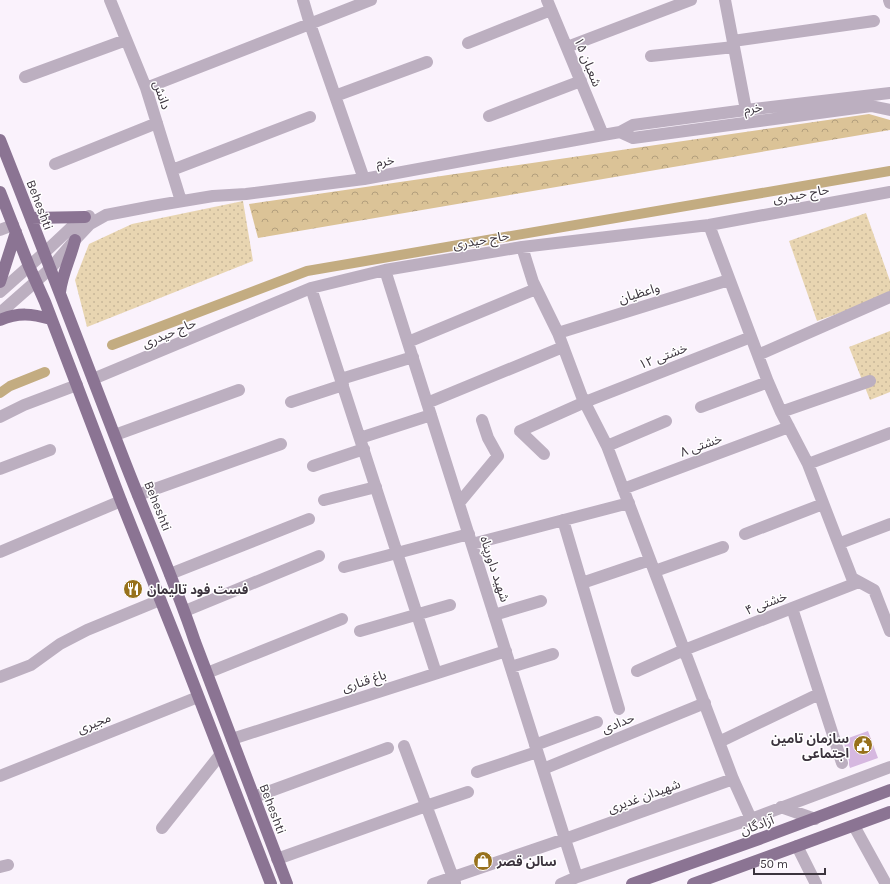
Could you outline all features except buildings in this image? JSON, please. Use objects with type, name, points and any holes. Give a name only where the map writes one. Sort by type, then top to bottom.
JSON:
[{"type":"main road","name":"Beheshti","points":[[0,140],[114,435],[185,611],[287,884]]},
{"type":"main road","points":[[0,192],[77,385],[270,884]]},
{"type":"main road","points":[[31,218],[85,217]]},
{"type":"main road","points":[[0,282],[14,228]]},
{"type":"main road","points":[[60,294],[62,282],[76,240]]},
{"type":"main road","points":[[0,320],[16,314],[28,314],[51,319]]},
{"type":"main road","name":"آزادگان","points":[[632,884],[890,790]]},
{"type":"main road","points":[[887,814],[864,816],[862,813],[863,808],[866,805],[890,795]]},
{"type":"main road","points":[[693,884],[887,814]]},
{"type":"street","points":[[303,0],[364,179]]},
{"type":"street","points":[[146,88],[372,0]]},
{"type":"street","points":[[567,47],[691,0]]},
{"type":"street","points":[[725,0],[746,110]]},
{"type":"street","name":"دانش","points":[[113,1],[126,40],[146,88],[181,201]]},
{"type":"street","points":[[468,43],[549,5]]},
{"type":"street","name":"۱۵ شعبان","points":[[549,5],[603,136]]},
{"type":"street","points":[[651,56],[874,21]]},
{"type":"street","points":[[25,77],[126,40]]},
{"type":"street","points":[[336,96],[426,62]]},
{"type":"street","points":[[489,116],[581,81]]},
{"type":"street","name":"خرم","points":[[620,132],[633,138],[870,101],[890,93]]},
{"type":"street","name":"خرم","points":[[0,313],[50,269],[90,224],[106,215],[213,196],[246,194],[364,179],[603,136],[620,132],[633,125],[746,110],[870,101],[890,110]]},
{"type":"street","points":[[172,170],[310,117]]},
{"type":"street","points":[[56,164],[157,123]]},
{"type":"street","name":"حاج حیدری","points":[[93,379],[311,288],[385,270],[522,247],[708,225],[890,192]]},
{"type":"street","name":"خرم","points":[[0,292],[77,222],[85,217],[107,210],[153,206]]},
{"type":"street","points":[[708,225],[768,382],[808,464],[823,504],[840,542],[852,578],[874,590],[889,624]]},
{"type":"street","points":[[0,230],[14,228]]},
{"type":"street","points":[[522,247],[533,282],[558,333],[585,402],[607,446],[733,779],[750,819]]},
{"type":"street","name":"شهید داورپناه","points":[[385,270],[577,877]]},
{"type":"street","name":"واعظیان","points":[[558,333],[729,280]]},
{"type":"street","points":[[311,288],[436,673]]},
{"type":"street","points":[[408,342],[536,289]]},
{"type":"street","points":[[758,355],[890,297]]},
{"type":"street","name":"خشتی ۱۲","points":[[544,454],[520,431],[585,402],[751,338]]},
{"type":"street","points":[[427,403],[563,346]]},
{"type":"street","points":[[291,402],[413,357]]},
{"type":"street","points":[[782,412],[870,381]]},
{"type":"street","points":[[701,407],[768,382]]},
{"type":"street","points":[[0,417],[24,405],[77,385]]},
{"type":"street","points":[[114,435],[239,390]]},
{"type":"street","points":[[313,466],[362,443],[431,415]]},
{"type":"street","points":[[459,503],[498,456],[488,438],[482,420]]},
{"type":"street","points":[[607,446],[666,421]]},
{"type":"street","name":"خشتی ۸","points":[[623,489],[789,427]]},
{"type":"street","points":[[808,464],[890,433]]},
{"type":"street","points":[[138,495],[281,444]]},
{"type":"street","points":[[0,469],[50,450]]},
{"type":"street","points":[[324,500],[376,487]]},
{"type":"street","points":[[0,552],[121,501]]},
{"type":"street","points":[[344,567],[398,553],[563,520],[629,503]]},
{"type":"street","points":[[745,534],[823,504]]},
{"type":"street","points":[[170,574],[309,519]]},
{"type":"street","points":[[563,520],[619,709]]},
{"type":"street","points":[[840,542],[890,524]]},
{"type":"street","points":[[582,583],[723,547]]},
{"type":"street","points":[[185,611],[319,556]]},
{"type":"street","name":"خشتی ۴","points":[[637,671],[684,650],[859,582]]},
{"type":"street","points":[[0,677],[31,665],[60,644],[87,630],[160,600]]},
{"type":"street","points":[[494,615],[541,601]]},
{"type":"street","points":[[360,631],[450,605]]},
{"type":"street","points":[[792,608],[842,763]]},
{"type":"street","points":[[207,673],[342,619]]},
{"type":"street","name":"باغ قناری","points":[[232,739],[506,651]]},
{"type":"street","points":[[511,667],[553,654]]},
{"type":"street","points":[[719,742],[819,694]]},
{"type":"street","name":"مجیری","points":[[0,776],[198,696]]},
{"type":"street","name":"حدادی","points":[[543,769],[705,703]]},
{"type":"street","points":[[477,772],[597,722]]},
{"type":"street","points":[[404,746],[454,880]]},
{"type":"street","points":[[254,797],[388,748]]},
{"type":"street","points":[[162,828],[220,754]]},
{"type":"street","points":[[561,884],[577,877],[750,819],[890,767]]},
{"type":"street","name":"شهیدان غدیری","points":[[433,884],[454,880],[733,779]]},
{"type":"street","points":[[277,859],[468,792]]},
{"type":"street","points":[[781,807],[815,818]]},
{"type":"street","points":[[854,826],[886,884]]},
{"type":"street","points":[[797,846],[816,884]]},
{"type":"shaded area","points":[[243,201],[253,261],[87,327],[75,280],[89,244],[132,224]]},
{"type":"shaded area","points":[[866,213],[890,281],[890,295],[817,321],[789,241]]},
{"type":"shaded area","points":[[890,331],[890,392],[870,400],[849,347]]},
{"type":"green space","points":[[869,114],[890,120],[890,130],[258,238],[249,204]]},
{"type":"waterway","points":[[112,345],[307,271],[890,171]]},
{"type":"waterway","points":[[0,393],[10,386],[45,372]]},
{"type":"place","name":"فست فود تالیمان","points":[[133,589]]},
{"type":"place","name":"سازمان تامین اجتماعی","points":[[863,745]]},
{"type":"place","name":"سالن قصر","points":[[483,861]]}]
